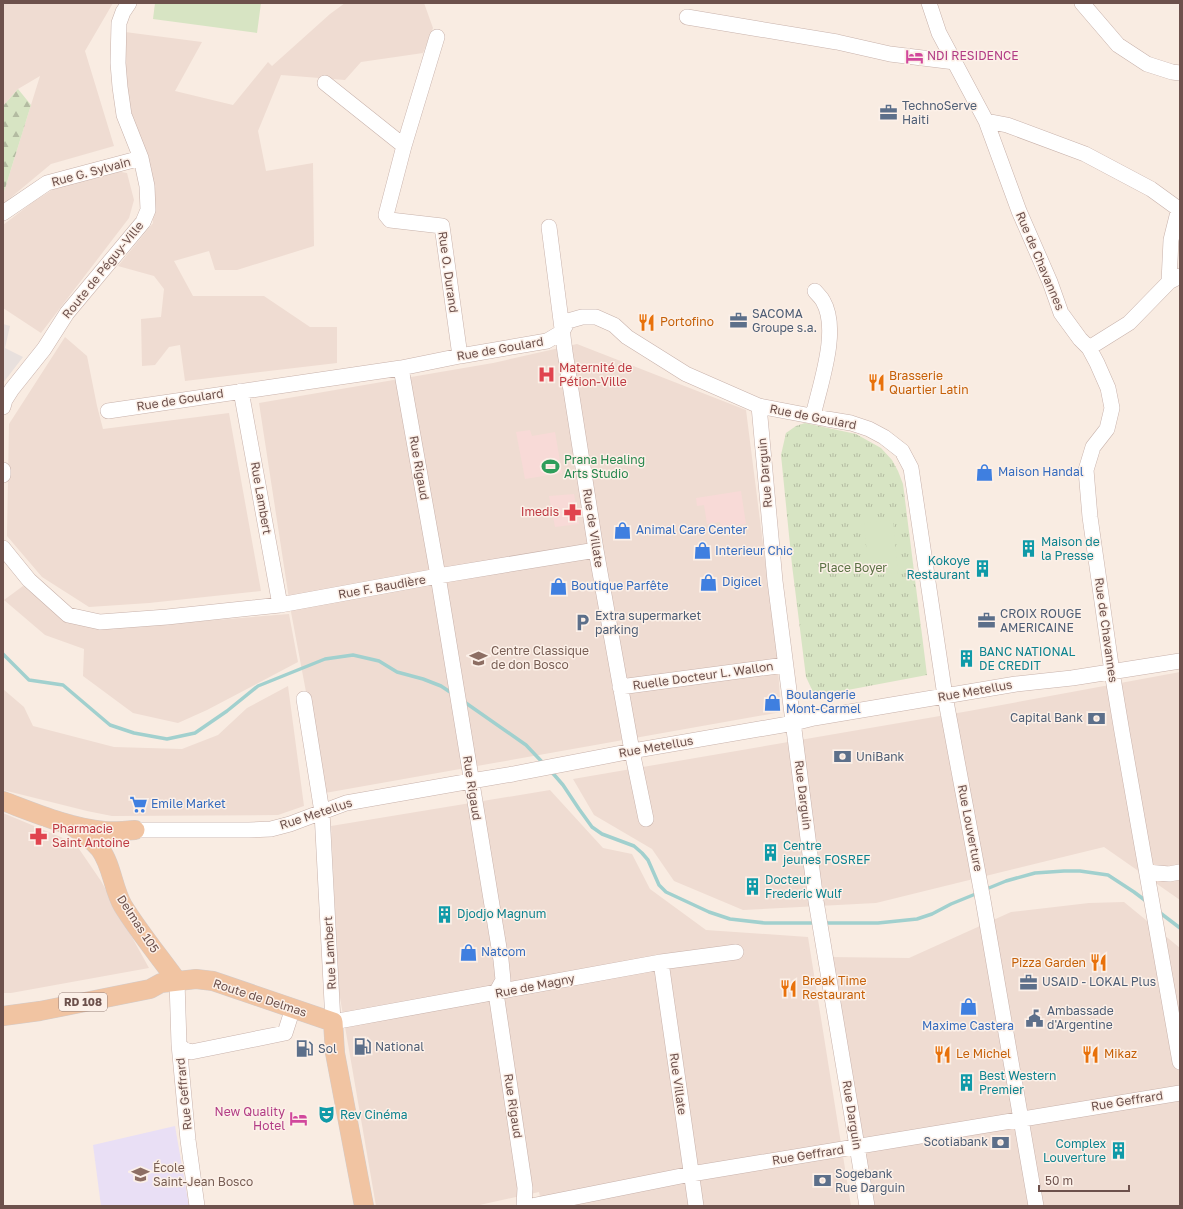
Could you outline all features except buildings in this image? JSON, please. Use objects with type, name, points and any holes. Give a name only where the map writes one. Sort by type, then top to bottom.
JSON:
[{"type":"main road","points":[[3,801],[57,821],[90,829],[105,832],[135,830]]},
{"type":"main road","name":"Delmas 105","points":[[69,824],[101,850],[122,905],[169,982]]},
{"type":"main road","points":[[107,863],[112,846],[120,837],[135,830]]},
{"type":"main road","name":"Route de Delmas","points":[[3,1004],[25,1002],[94,990],[148,978],[169,982]]},
{"type":"main road","name":"Route de Delmas","points":[[3,1016],[40,1011],[150,988],[169,982],[196,979],[213,981],[333,1022]]},
{"type":"main road","name":"Rue Lambert","points":[[333,1022],[335,1053],[364,1206]]},
{"type":"street","name":"Route de Péguy-Ville","points":[[3,407],[5,400],[12,389],[44,349],[67,313],[143,222],[148,210],[148,186],[141,158],[124,115],[119,82],[119,23],[129,3]]},
{"type":"street","name":"Rue de Chavannes","points":[[929,3],[939,33],[986,121],[1019,211],[1050,282],[1061,313],[1080,339],[1089,348],[1108,388],[1112,408],[1107,429],[1093,448],[1086,470],[1090,516],[1112,672],[1180,1062]]},
{"type":"street","points":[[1082,3],[1118,45],[1147,64],[1180,73]]},
{"type":"street","points":[[687,17],[837,42],[890,54],[955,62]]},
{"type":"street","points":[[325,83],[404,146],[437,37]]},
{"type":"street","points":[[986,121],[1007,125],[1085,154],[1151,189],[1179,209],[1171,240],[1175,279],[1129,323],[1089,348]]},
{"type":"street","name":"Rue O. Durand","points":[[404,146],[386,216],[390,220],[442,226],[460,356]]},
{"type":"street","name":"Rue G. Sylvain","points":[[3,213],[47,183],[141,158]]},
{"type":"street","name":"Rue de Villate","points":[[549,227],[562,332],[596,550],[620,687]]},
{"type":"street","points":[[813,416],[829,346],[827,313],[823,301],[815,291]]},
{"type":"street","name":"Rue de Goulard","points":[[108,411],[401,368],[547,341],[562,332],[568,322],[582,317],[596,317],[614,324],[627,336],[686,374],[758,406],[851,423],[869,429],[884,437],[902,451]]},
{"type":"street","name":"Rue Rigaud","points":[[401,368],[438,576],[501,960],[503,980],[496,993],[525,1188],[524,1206]]},
{"type":"street","name":"Rue Lambert","points":[[241,391],[280,605]]},
{"type":"street","name":"Rue Darguin","points":[[758,406],[775,582],[817,904],[867,1206]]},
{"type":"street","name":"Rue Louverture","points":[[902,451],[910,468],[945,696],[979,875],[1036,1206]]},
{"type":"street","points":[[3,470],[3,475]]},
{"type":"street","name":"Rue F. Baudière","points":[[3,548],[29,580],[68,615],[100,622],[167,617],[280,605],[438,576],[596,550]]},
{"type":"street","name":"Rue Metellus","points":[[135,830],[271,829],[290,824],[346,803],[794,723],[814,718],[1016,684],[1112,672],[1180,661]]},
{"type":"street","name":"Ruelle Docteur L. Wallon","points":[[620,687],[785,665]]},
{"type":"street","points":[[620,687],[646,819]]},
{"type":"street","name":"Rue Lambert","points":[[304,699],[322,812],[333,1022]]},
{"type":"street","points":[[1147,872],[1169,874],[1180,872]]},
{"type":"street","name":"Rue de Magny","points":[[333,1022],[661,962],[736,952]]},
{"type":"street","name":"Rue Villate","points":[[661,962],[696,1206]]},
{"type":"street","name":"Rue Geffrard","points":[[169,982],[179,1044],[197,1206]]},
{"type":"street","points":[[179,1044],[191,1052],[285,1033],[293,1008]]},
{"type":"street","name":"Rue Geffrard","points":[[530,1206],[691,1174],[1021,1118],[1180,1093]]},
{"type":"shaded area","points":[[3,3],[113,3],[85,51],[114,146],[51,164],[3,204],[3,195],[40,76],[18,89],[3,106]]},
{"type":"shaded area","points":[[345,3],[424,3],[433,28],[423,53],[361,62],[345,80],[281,75],[258,131],[266,171],[313,163],[314,246],[237,270],[215,270],[209,251],[174,261],[193,296],[264,296],[310,327],[337,327],[337,363],[185,381],[180,345],[169,347],[155,365],[142,366],[141,319],[161,317],[164,289],[154,276],[118,266],[153,223],[150,173],[130,116],[123,63],[125,32],[202,42],[175,91],[233,105],[268,62],[272,66],[330,14]]},
{"type":"shaded area","points":[[110,170],[127,173],[134,200],[129,218],[41,333],[3,308],[3,225],[33,202],[65,182]]},
{"type":"shaded area","points":[[3,324],[10,326],[5,348],[23,357],[3,383]]},
{"type":"shaded area","points":[[65,337],[87,356],[103,429],[229,413],[261,591],[149,603],[89,607],[42,577],[7,536],[9,424]]},
{"type":"shaded area","points":[[577,344],[746,410],[777,654],[781,712],[325,793],[291,612],[259,403],[493,363]]},
{"type":"shaded area","points":[[530,430],[532,436],[555,432],[562,473],[525,479],[516,432]]},
{"type":"shaded area","points":[[741,491],[746,524],[721,528],[720,522],[707,524],[704,505],[697,506],[696,498]]},
{"type":"shaded area","points":[[574,494],[579,524],[555,527],[549,496]]},
{"type":"shaded area","points":[[23,586],[68,622],[104,629],[289,614],[298,662],[207,710],[178,723],[133,713],[83,676],[84,649],[45,635],[4,600]]},
{"type":"shaded area","points":[[1180,672],[1180,900],[1104,847],[876,903],[743,910],[674,881],[652,849],[594,815],[573,779],[969,711]]},
{"type":"shaded area","points":[[288,686],[304,806],[278,815],[112,816],[3,790],[3,689],[24,707],[33,726],[114,747],[182,749],[218,735],[247,708]]},
{"type":"shaded area","points":[[550,790],[603,848],[632,854],[650,889],[706,930],[808,937],[851,1206],[542,1206],[539,1192],[475,1206],[376,1206],[339,992],[331,826]]},
{"type":"shaded area","points":[[3,813],[75,843],[101,881],[149,968],[11,993],[3,993]]},
{"type":"shaded area","points":[[1124,902],[1180,948],[1180,1206],[871,1206],[829,957],[909,958],[1011,912],[1089,903]]},
{"type":"shaded area","name":"École Saint-Jean Bosco","points":[[175,1126],[189,1206],[101,1206],[93,1145]]},
{"type":"green space","points":[[155,3],[261,3],[257,33],[153,19]]},
{"type":"green space","points":[[18,89],[31,105],[3,195],[3,106]]},
{"type":"green space","name":"Place Boyer","points":[[805,423],[856,434],[881,448],[892,460],[898,471],[903,484],[927,675],[837,692],[814,694],[806,677],[792,565],[781,455],[786,433],[796,426]]},
{"type":"green space","points":[[893,520],[898,573],[869,576],[864,523]]},
{"type":"waterway","points":[[3,654],[29,680],[63,685],[110,725],[134,733],[167,739],[195,733],[227,711],[258,686],[325,659],[353,655],[379,661],[397,672],[423,679],[441,686],[453,694]]},
{"type":"waterway","points":[[463,701],[526,745],[544,764]]},
{"type":"waterway","points":[[550,770],[563,785],[592,827],[602,834],[634,846],[642,853],[648,860],[659,885],[666,892],[709,912],[730,919],[765,923],[816,923]]},
{"type":"waterway","points":[[984,890],[1006,881],[1035,873],[1080,871],[1108,875],[1146,901]]},
{"type":"waterway","points":[[824,923],[878,923],[917,919],[932,914],[951,904],[978,893]]},
{"type":"waterway","points":[[1159,912],[1180,928]]},
{"type":"place","name":"NDI RESIDENCE","points":[[914,56]]},
{"type":"place","name":"TechnoServe Haiti","points":[[889,113]]},
{"type":"place","name":"SACOMA Groupe s.a.","points":[[739,321]]},
{"type":"place","name":"Portofino","points":[[647,322]]},
{"type":"place","name":"Maternité de Pétion-Ville","points":[[546,375]]},
{"type":"place","name":"Brasserie Quartier Latin","points":[[876,383]]},
{"type":"place","name":"Prana Healing Arts Studio","points":[[551,467]]},
{"type":"place","name":"Maison Handal","points":[[985,472]]},
{"type":"place","name":"Imedis","points":[[572,512]]},
{"type":"place","name":"Animal Care Center","points":[[623,530]]},
{"type":"place","name":"Maison de la Presse","points":[[1028,549]]},
{"type":"place","name":"Interieur Chic","points":[[702,551]]},
{"type":"place","name":"Kokoye Restaurant","points":[[983,568]]},
{"type":"place","name":"Digicel","points":[[709,582]]},
{"type":"place","name":"Boutique Parfête","points":[[558,586]]},
{"type":"place","name":"CROIX ROUGE AMERICAINE","points":[[987,621]]},
{"type":"place","name":"Extra supermarket parking","points":[[582,623]]},
{"type":"place","name":"Centre Classique de don Bosco","points":[[478,658]]},
{"type":"place","name":"BANC NATIONAL DE CREDIT","points":[[966,659]]},
{"type":"place","name":"Boulangerie Mont-Carmel","points":[[773,702]]},
{"type":"place","name":"Capital Bank","points":[[1096,718]]},
{"type":"place","name":"UniBank","points":[[843,757]]},
{"type":"place","name":"Emile Market","points":[[138,804]]},
{"type":"place","name":"Pharmacie Saint Antoine","points":[[39,836]]},
{"type":"place","name":"Centre jeunes FOSREF","points":[[770,853]]},
{"type":"place","name":"Docteur Frederic Wulf","points":[[752,887]]},
{"type":"place","name":"Djodjo Magnum","points":[[444,914]]},
{"type":"place","name":"Natcom","points":[[468,952]]},
{"type":"place","name":"Pizza Garden","points":[[1099,963]]},
{"type":"place","name":"USAID - LOKAL Plus","points":[[1029,982]]},
{"type":"place","name":"Break Time Restaurant","points":[[789,988]]},
{"type":"place","name":"Maxime Castera","points":[[968,1007]]},
{"type":"place","name":"Ambassade d'Argentine","points":[[1034,1018]]},
{"type":"place","name":"National","points":[[362,1047]]},
{"type":"place","name":"Sol","points":[[305,1049]]},
{"type":"place","name":"Le Michel","points":[[943,1054]]},
{"type":"place","name":"Mikaz","points":[[1091,1054]]},
{"type":"place","name":"Best Western Premier","points":[[966,1083]]},
{"type":"place","name":"Rev Cinéma","points":[[327,1115]]},
{"type":"place","name":"New Quality Hotel","points":[[298,1119]]},
{"type":"place","name":"Scotiabank","points":[[1001,1142]]},
{"type":"place","name":"Complex Louverture","points":[[1119,1151]]},
{"type":"place","name":"École Saint-Jean Bosco","points":[[140,1175]]},
{"type":"place","name":"Sogebank Rue Darguin","points":[[822,1181]]}]
